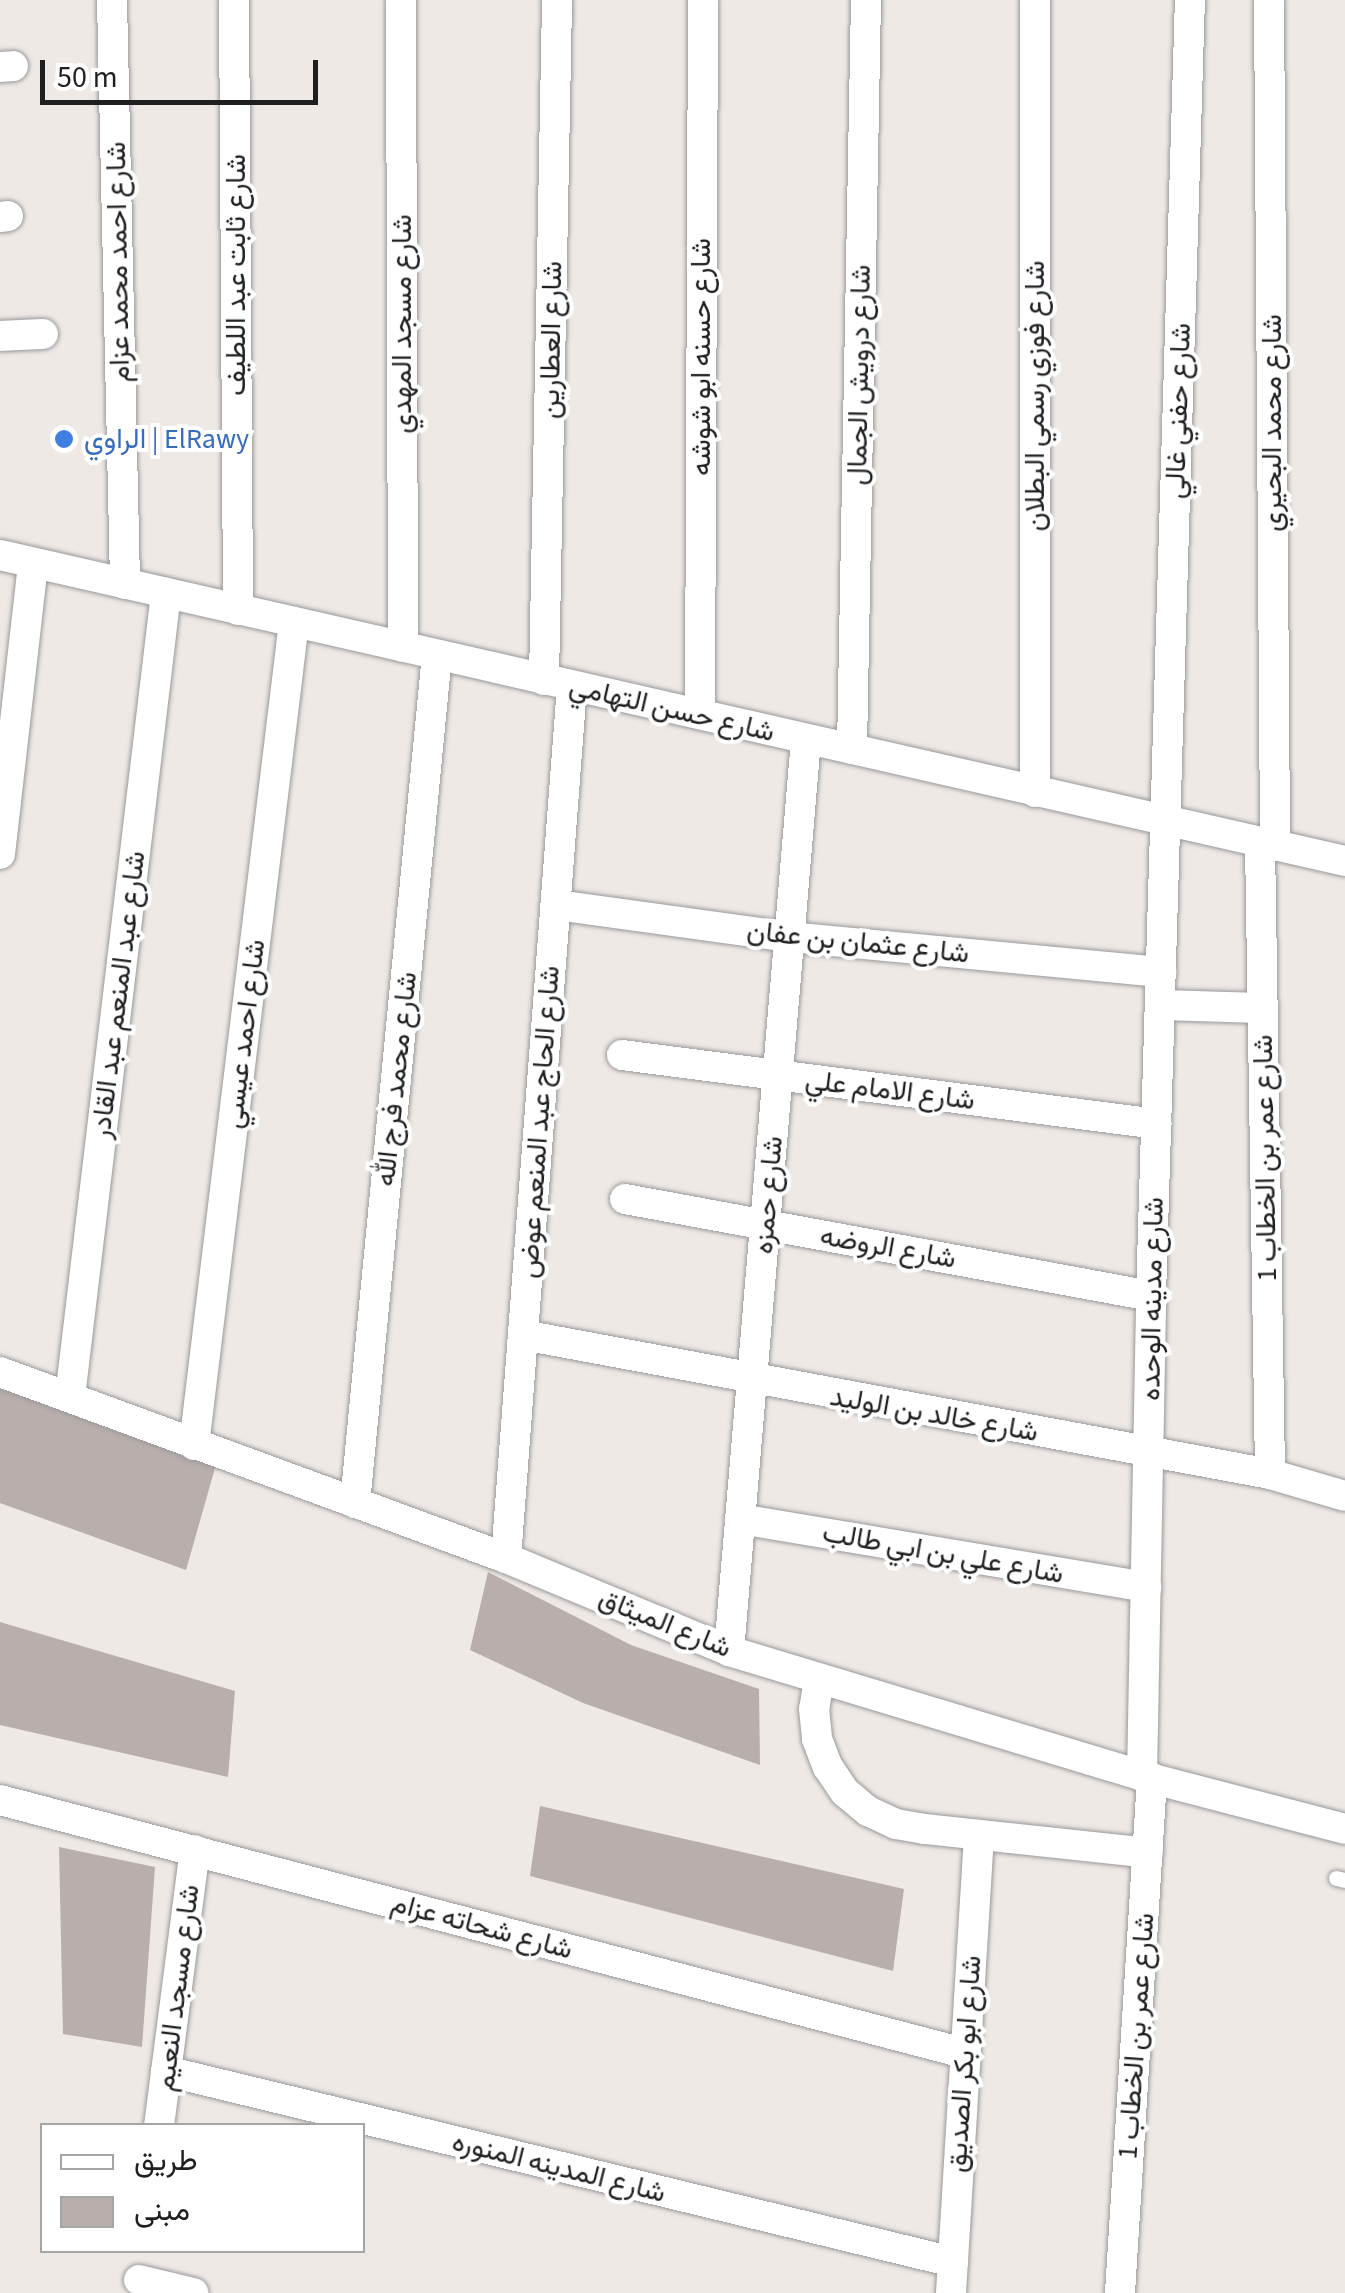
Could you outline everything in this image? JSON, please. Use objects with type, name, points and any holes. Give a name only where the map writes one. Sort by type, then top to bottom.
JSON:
[{"type":"street","name":"شارع احمد محمد عزام","points":[[112,0],[124,584]]},
{"type":"street","name":"شارع ثابت عبد اللطيف","points":[[234,0],[238,610]]},
{"type":"street","name":"شارع مسجد المهدي","points":[[401,0],[403,648]]},
{"type":"street","name":"شارع العطارين","points":[[557,0],[558,683]]},
{"type":"street","name":"شارع حسنه ابو شوشه","points":[[700,713],[703,0]]},
{"type":"street","name":"شارع درويش الجمال","points":[[852,750],[866,0]]},
{"type":"street","name":"شارع فوزي رسمي البطلان","points":[[1034,0],[1035,792]]},
{"type":"street","name":"شارع حفني غالي","points":[[1166,822],[1190,0]]},
{"type":"street","name":"شارع محمد البحيري","points":[[1268,844],[1269,0]]},
{"type":"street","points":[[0,336],[43,334]]},
{"type":"street","name":"شارع حسن التهامي","points":[[0,555],[1345,861]]},
{"type":"street","points":[[0,854],[33,563]]},
{"type":"street","name":"شارع عبد المنعم عبد القادر","points":[[70,1397],[166,593]]},
{"type":"street","name":"شارع احمد عيسي","points":[[194,1445],[294,622]]},
{"type":"street","name":"شارع محمد فرج الله","points":[[355,1503],[437,655]]},
{"type":"street","name":"شارع الحاج عبد المنعم عوض","points":[[506,1558],[556,905],[558,683]]},
{"type":"street","name":"شارع حمزه","points":[[729,1651],[806,739]]},
{"type":"street","name":"شارع مدينه الوحده","points":[[1147,1777],[1151,1296],[1166,822]]},
{"type":"street","name":"شارع عمر بن الخطاب 1","points":[[1268,844],[1262,1008],[1270,1474]]},
{"type":"street","name":"شارع عثمان بن عفان","points":[[556,905],[790,937],[1160,972]]},
{"type":"street","points":[[1160,1005],[1262,1008]]},
{"type":"street","name":"شارع الامام علي","points":[[622,1055],[1157,1124]]},
{"type":"street","name":"شارع الروضه","points":[[625,1199],[1151,1296]]},
{"type":"street","name":"شارع خالد بن الوليد","points":[[523,1334],[752,1380],[1270,1474],[1345,1496]]},
{"type":"street","name":"شارع الميثاق","points":[[0,1372],[506,1558],[729,1651],[1147,1777],[1345,1829]]},
{"type":"street","name":"شارع علي بن ابي طالب","points":[[740,1519],[1146,1587]]},
{"type":"street","points":[[818,1679],[814,1709],[817,1739],[828,1767],[845,1792],[868,1811],[896,1824],[1148,1852]]},
{"type":"street","name":"شارع عمر بن الخطاب 1","points":[[1120,2293],[1148,1852],[1147,1777]]},
{"type":"street","name":"شارع شحاته عزام","points":[[0,1800],[964,2053]]},
{"type":"street","name":"شارع ابو بكر الصديق","points":[[951,2293],[979,1835]]},
{"type":"street","name":"شارع مسجد النعيم","points":[[159,2123],[194,1850]]},
{"type":"street","name":"شارع المدينه المنوره","points":[[166,2071],[953,2262]]},
{"type":"street","points":[[140,2274],[193,2293]]},
{"type":"building","points":[[0,1385],[217,1461],[186,1570],[0,1503]]},
{"type":"building","points":[[488,1572],[631,1645],[759,1689],[760,1765],[583,1703],[470,1650]]},
{"type":"building","points":[[0,1622],[235,1691],[228,1777],[0,1725]]},
{"type":"building","points":[[540,1806],[904,1889],[893,1971],[530,1876]]},
{"type":"building","points":[[59,1847],[155,1867],[142,2047],[63,2034]]},
{"type":"place","name":"الراوي | ElRawy","points":[[64,439]]}]
